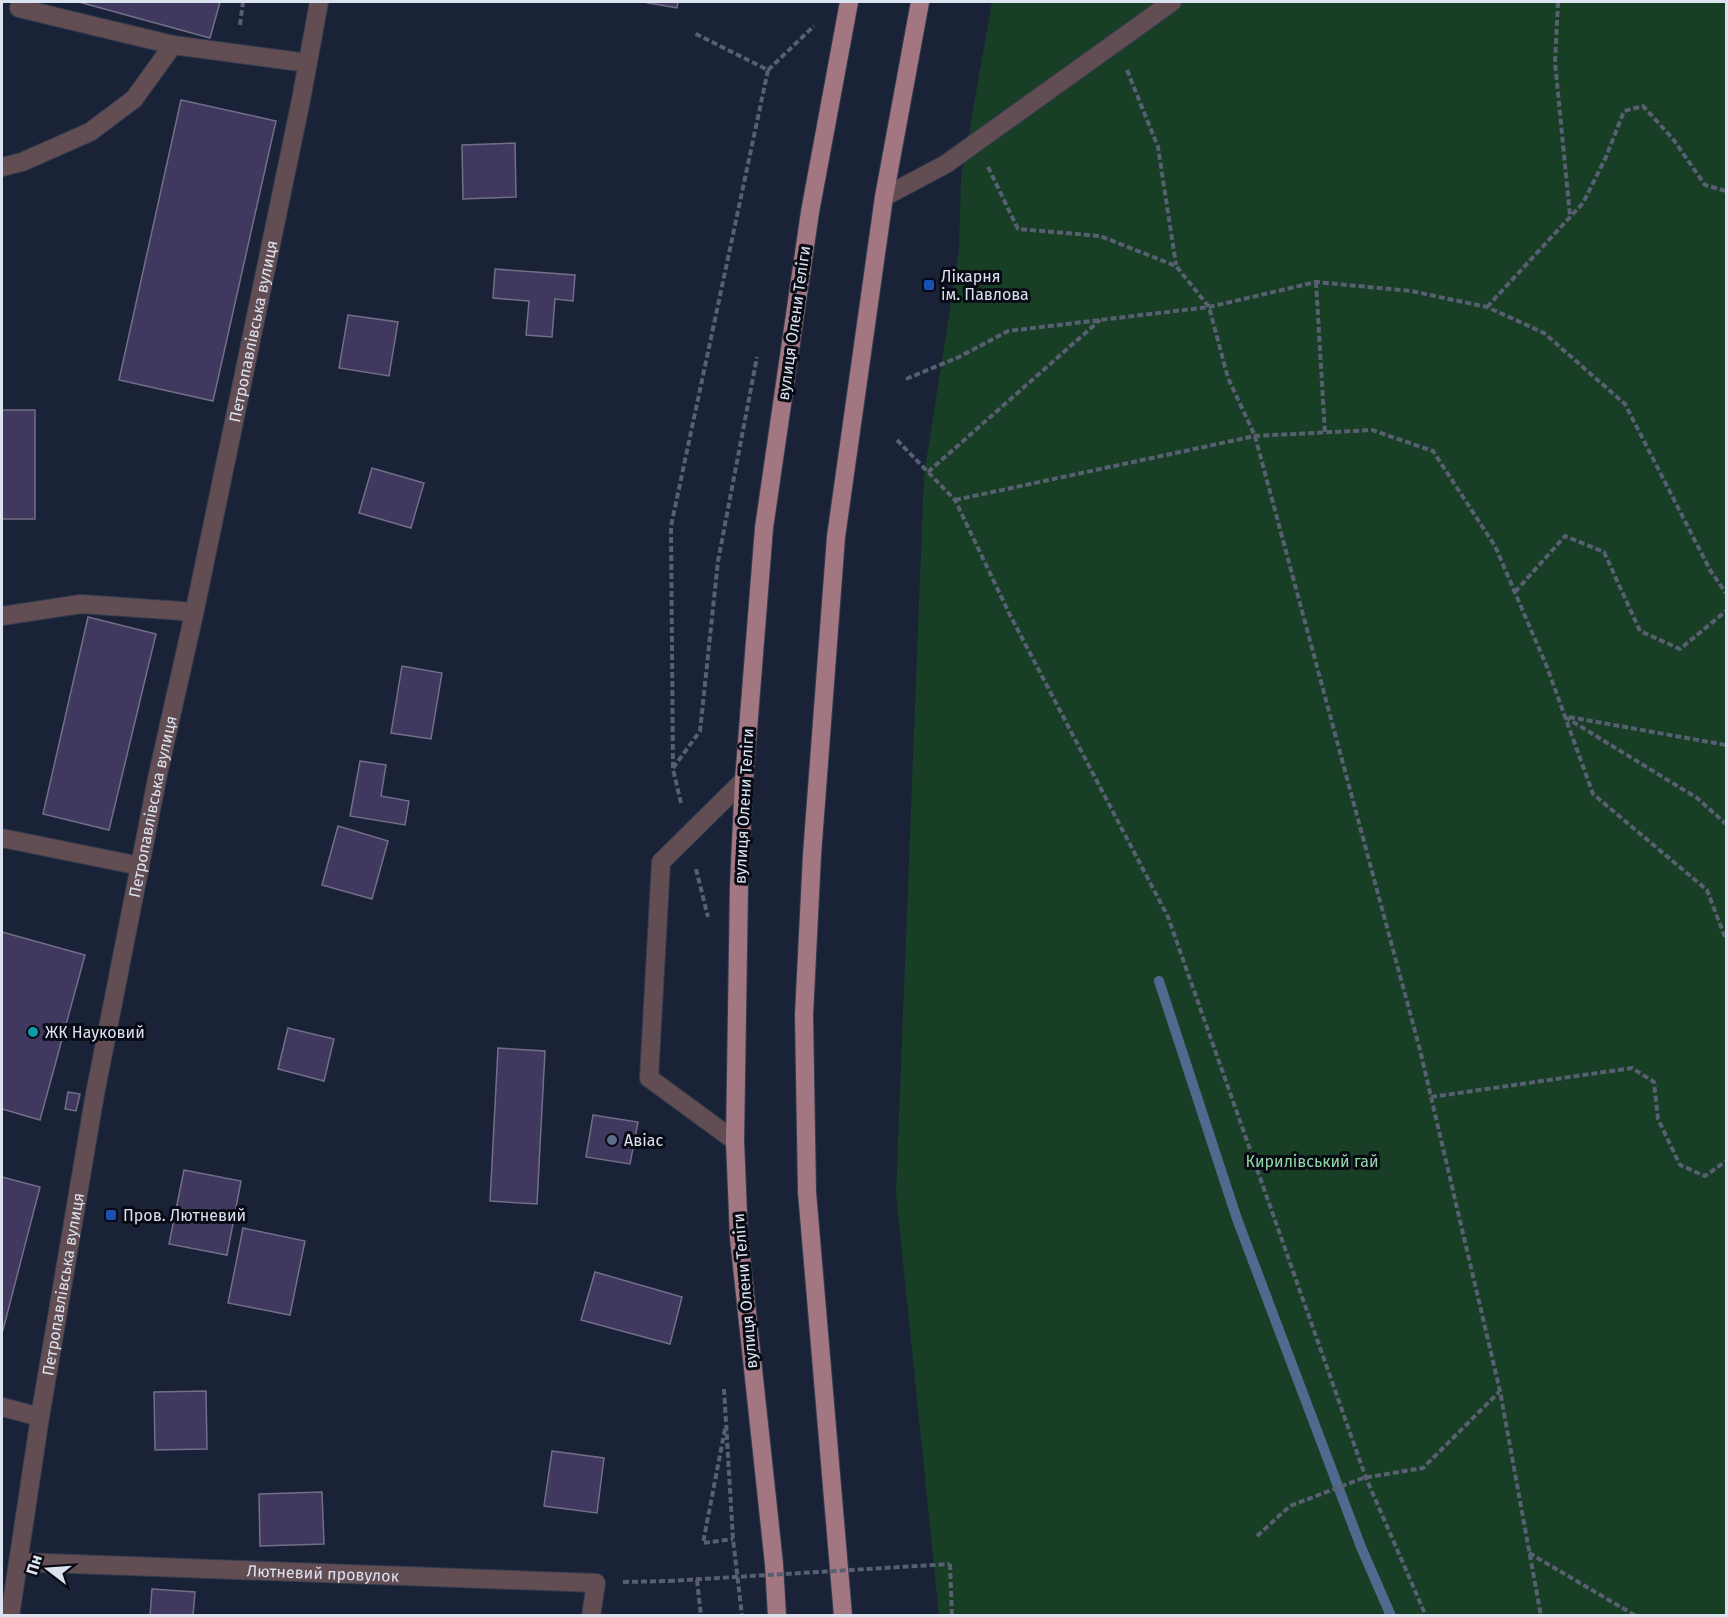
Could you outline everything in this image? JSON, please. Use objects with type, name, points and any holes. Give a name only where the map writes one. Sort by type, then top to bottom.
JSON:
[{"type":"main road","name":"вулиця Олени Теліги","points":[[777,1616],[739,1239],[735,1141],[739,885],[744,780],[764,528],[810,212],[849,2]]},
{"type":"main road","points":[[843,1616],[807,1192],[804,1015],[812,855],[836,537],[884,197],[920,2]]},
{"type":"street","name":"Петропавлівська вулиця","points":[[10,1616],[40,1417],[94,1094],[319,2]]},
{"type":"street","points":[[884,197],[946,164],[1172,2]]},
{"type":"street","points":[[19,8],[172,45],[308,63]]},
{"type":"street","points":[[2,166],[22,162],[90,132],[134,99],[172,45]]},
{"type":"street","points":[[2,616],[81,604],[182,611],[194,614]]},
{"type":"street","points":[[735,1141],[649,1078],[661,862],[744,780]]},
{"type":"street","points":[[2,838],[140,866]]},
{"type":"street","points":[[2,1407],[40,1417]]},
{"type":"street","name":"Лютневий провулок","points":[[19,1562],[596,1583]]},
{"type":"street","points":[[591,1616],[596,1583]]},
{"type":"path","points":[[1558,2],[1555,62],[1570,217]]},
{"type":"path","points":[[708,927],[708,916],[673,769],[671,526],[768,70],[815,26],[813,37]]},
{"type":"path","points":[[694,33],[768,70]]},
{"type":"path","points":[[1116,42],[1158,147],[1176,266]]},
{"type":"path","points":[[1487,307],[1583,203],[1606,157],[1624,111],[1643,106],[1673,139],[1705,185],[1726,190]]},
{"type":"path","points":[[975,142],[1018,229],[1100,236],[1176,266],[1209,307],[1228,378],[1255,436],[1431,1097],[1500,1391],[1541,1616]]},
{"type":"path","points":[[1316,282],[1325,434]]},
{"type":"path","points":[[906,379],[959,357],[1008,331],[1209,307],[1316,282],[1411,291],[1487,307],[1544,333],[1625,404],[1710,570],[1726,593]]},
{"type":"path","points":[[928,472],[1101,319]]},
{"type":"path","points":[[673,769],[700,731],[718,561],[758,353]]},
{"type":"path","points":[[955,500],[1255,436],[1372,430],[1433,451],[1495,546],[1547,667],[1593,794],[1707,890],[1726,940]]},
{"type":"path","points":[[897,440],[955,500],[1010,615],[1168,917],[1364,1478],[1426,1616]]},
{"type":"path","points":[[1515,592],[1565,536],[1605,552],[1640,631],[1680,649],[1726,611]]},
{"type":"path","points":[[1565,717],[1726,745]]},
{"type":"path","points":[[1565,717],[1697,798],[1726,824]]},
{"type":"path","points":[[1431,1097],[1632,1068],[1654,1082],[1658,1119],[1680,1165],[1705,1176],[1726,1161]]},
{"type":"path","points":[[724,1388],[733,1539],[742,1616]]},
{"type":"path","points":[[1257,1536],[1290,1506],[1364,1478],[1423,1468],[1500,1391]]},
{"type":"path","points":[[726,1422],[703,1543],[733,1539]]},
{"type":"path","points":[[1529,1553],[1636,1616]]},
{"type":"path","points":[[596,1583],[697,1580],[950,1564],[952,1616]]},
{"type":"path","points":[[697,1580],[701,1616]]},
{"type":"green space","name":"Кирилівський гай","points":[[992,2],[1726,2],[1726,1615],[939,1616],[896,1193],[924,475],[959,251],[961,178]]},
{"type":"building","points":[[79,2],[220,2],[210,38]]},
{"type":"building","points":[[643,2],[678,2],[677,8]]},
{"type":"building","points":[[181,100],[276,121],[213,401],[119,380]]},
{"type":"building","points":[[515,143],[516,197],[463,199],[462,145]]},
{"type":"building","points":[[495,269],[575,275],[573,301],[555,299],[552,337],[526,335],[529,301],[493,298]]},
{"type":"building","points":[[348,315],[398,322],[389,376],[339,368]]},
{"type":"building","points":[[2,410],[35,410],[35,519],[2,519]]},
{"type":"building","points":[[372,468],[424,483],[411,528],[359,513]]},
{"type":"building","points":[[88,617],[156,634],[109,830],[43,814]]},
{"type":"building","points":[[402,666],[442,673],[431,739],[391,733]]},
{"type":"building","points":[[360,761],[386,765],[381,796],[409,801],[405,825],[350,816]]},
{"type":"building","points":[[338,826],[388,841],[372,899],[322,885]]},
{"type":"building","name":"ЖК Науковий","points":[[2,932],[85,955],[40,1120],[2,1109]]},
{"type":"building","points":[[288,1028],[334,1039],[324,1081],[278,1069]]},
{"type":"building","points":[[498,1048],[545,1051],[537,1204],[490,1201]]},
{"type":"building","points":[[68,1092],[80,1094],[76,1111],[65,1109]]},
{"type":"building","name":"Авіас","points":[[593,1115],[638,1122],[630,1164],[586,1157]]},
{"type":"building","points":[[184,1170],[241,1181],[227,1255],[169,1244]]},
{"type":"building","points":[[2,1177],[40,1187],[3,1330],[2,1330]]},
{"type":"building","points":[[243,1228],[305,1241],[290,1315],[228,1303]]},
{"type":"building","points":[[595,1272],[682,1297],[670,1344],[581,1320]]},
{"type":"building","points":[[206,1391],[207,1449],[155,1450],[154,1392]]},
{"type":"building","points":[[552,1451],[604,1458],[597,1513],[544,1506]]},
{"type":"building","points":[[322,1492],[324,1544],[260,1546],[259,1494]]},
{"type":"building","points":[[152,1589],[195,1592],[193,1616],[150,1616]]},
{"type":"waterway","points":[[1159,981],[1237,1219],[1361,1547],[1391,1616]]},
{"type":"place","name":"Лікарня ім. Павлова","points":[[929,285]]},
{"type":"place","name":"ЖК Науковий","points":[[33,1032]]},
{"type":"place","name":"Авіас","points":[[612,1140]]},
{"type":"place","name":"Пров. Лютневий","points":[[111,1215]]}]
